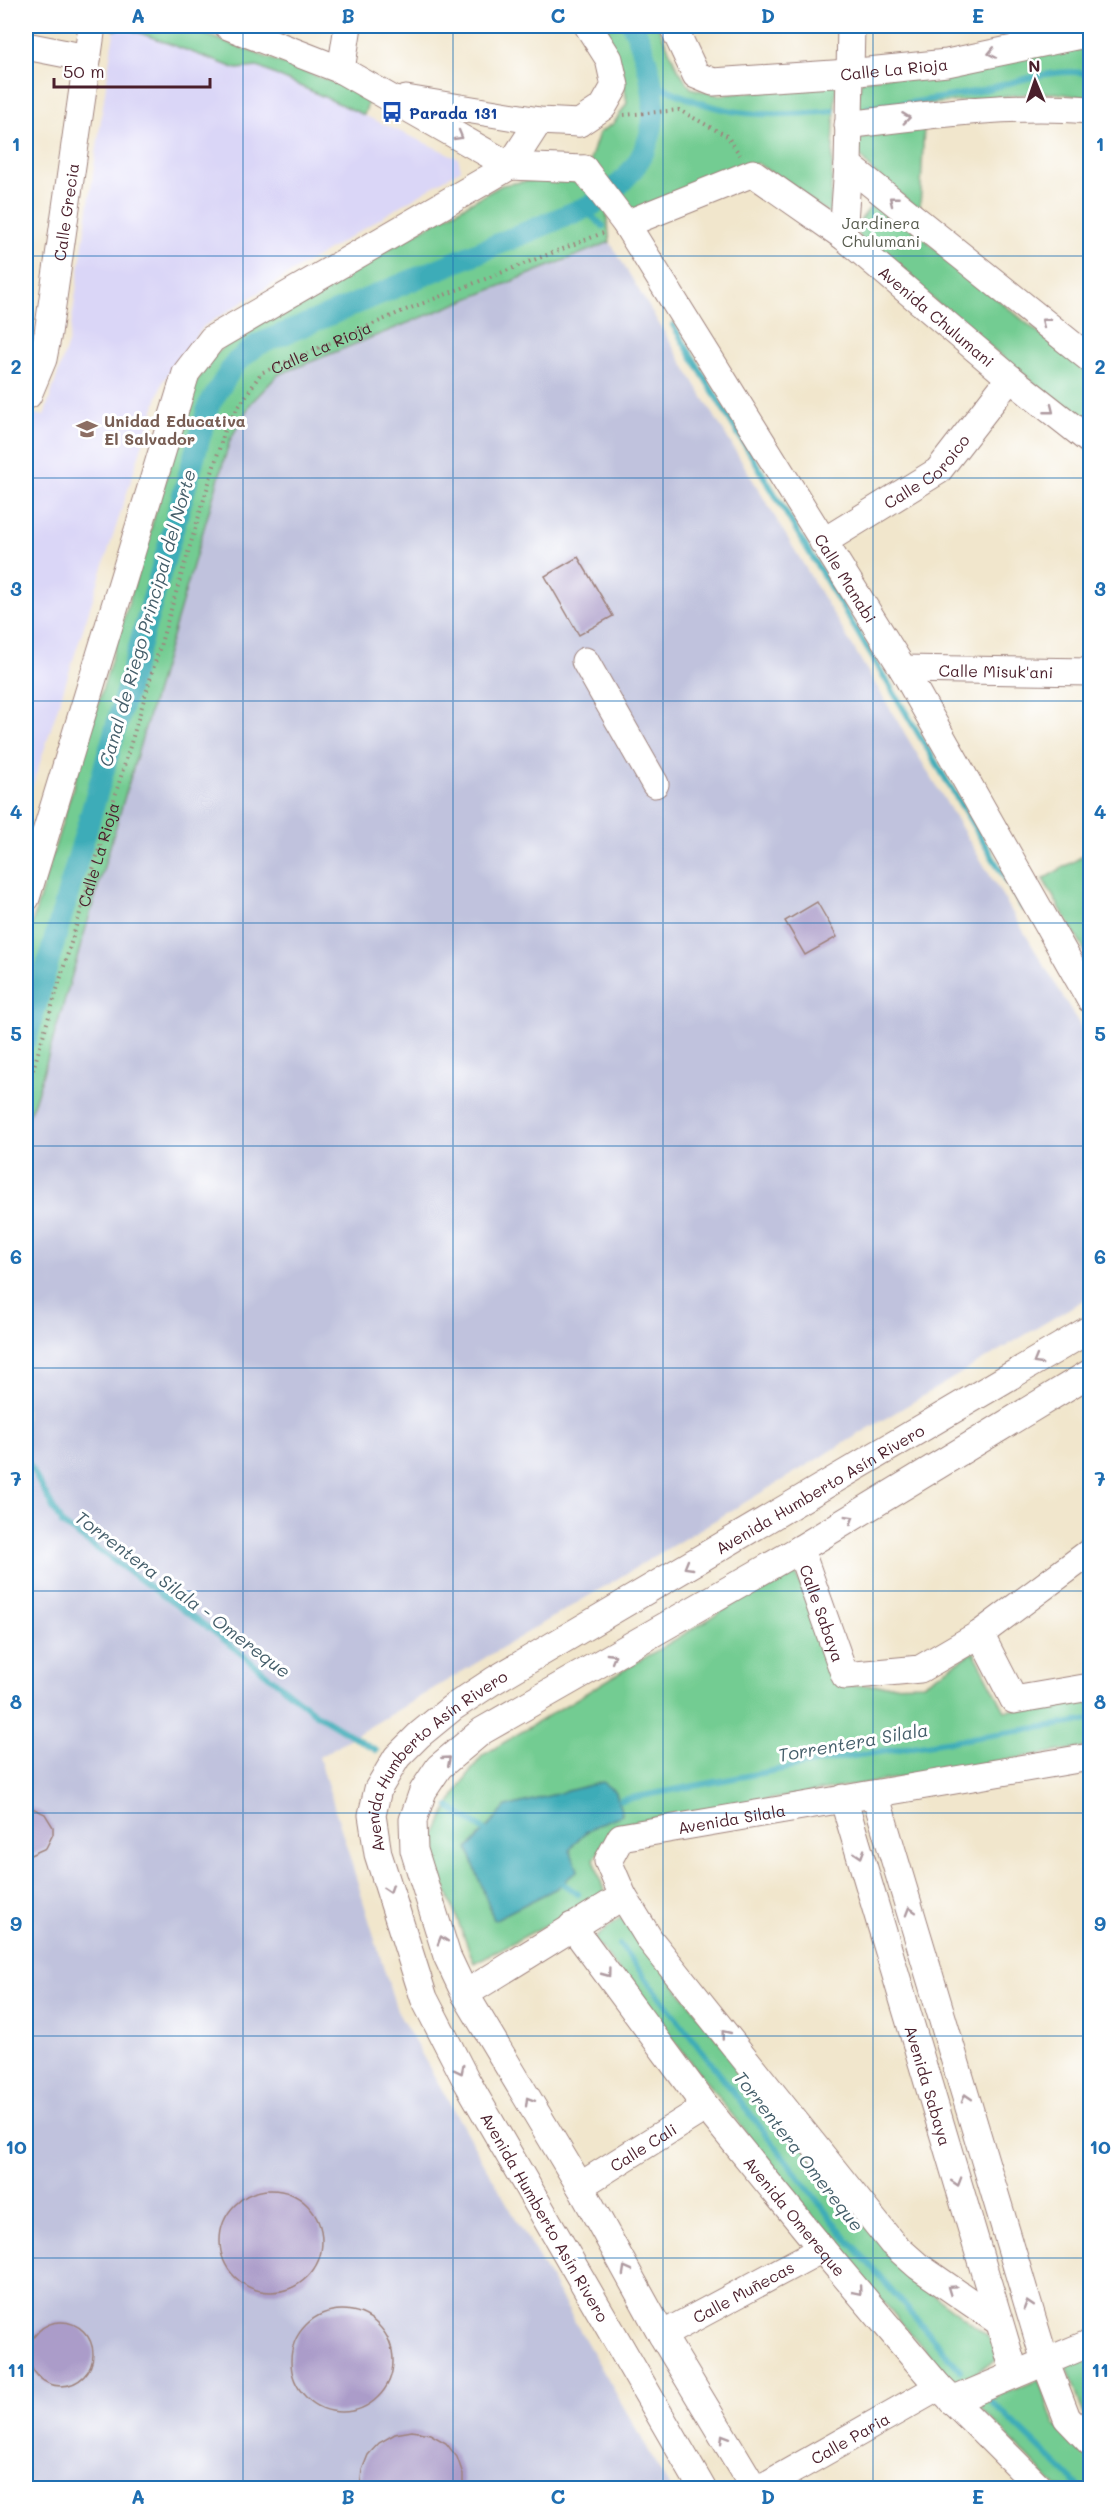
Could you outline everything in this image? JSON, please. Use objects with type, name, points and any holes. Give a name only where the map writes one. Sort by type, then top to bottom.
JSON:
[{"type":"street","name":"Calle Grecia","points":[[27,394],[43,359],[48,333],[92,26]]},
{"type":"street","points":[[228,26],[341,70],[510,166],[605,197],[753,173]]},
{"type":"street","points":[[341,70],[348,26]]},
{"type":"street","points":[[390,97],[538,121],[579,123],[603,107],[615,86],[609,59],[588,26]]},
{"type":"street","name":"Calle La Rioja","points":[[673,26],[696,75],[712,82],[848,73],[947,63],[1090,33]]},
{"type":"street","points":[[843,236],[848,165],[848,73],[851,26]]},
{"type":"street","points":[[26,46],[87,58]]},
{"type":"street","points":[[848,125],[911,117],[1050,106],[1090,110]]},
{"type":"street","points":[[26,898],[186,373],[212,339],[510,166],[538,121]]},
{"type":"street","points":[[579,123],[605,197]]},
{"type":"street","points":[[848,165],[1090,359]]},
{"type":"street","name":"Avenida Chulumani","points":[[753,173],[843,236],[1010,378],[1090,441]]},
{"type":"street","name":"Calle Manabi","points":[[605,197],[903,669],[1090,999]]},
{"type":"street","name":"Calle Coroico","points":[[823,542],[938,471],[1010,378]]},
{"type":"street","points":[[585,661],[655,784]]},
{"type":"street","name":"Calle Misuk'ani","points":[[903,669],[1090,672]]},
{"type":"street","name":"Avenida Humberto Asín Rivero","points":[[702,2488],[460,2070],[424,1998],[378,1854],[372,1815],[378,1789],[397,1758],[419,1735],[452,1708],[493,1681],[1089,1333]]},
{"type":"street","name":"Avenida Humberto Asín Rivero","points":[[754,2488],[662,2335],[580,2186],[465,1994],[447,1956],[414,1850],[413,1820],[423,1791],[439,1767],[482,1731],[800,1549],[1090,1373]]},
{"type":"street","name":"Calle Sabaya","points":[[800,1549],[845,1676],[920,1669],[980,1634]]},
{"type":"street","points":[[1090,1552],[980,1634],[1014,1700],[1090,1687]]},
{"type":"street","points":[[493,1681],[515,1713]]},
{"type":"street","name":"Avenida Silala","points":[[623,1896],[608,1861],[621,1837],[1090,1757]]},
{"type":"street","name":"Avenida Sabaya","points":[[875,1794],[1045,2361]]},
{"type":"street","name":"Avenida Sabaya","points":[[843,1798],[1015,2374]]},
{"type":"street","points":[[465,1994],[623,1896],[650,1940],[892,2243],[918,2266],[999,2322]]},
{"type":"street","name":"Avenida Omereque","points":[[572,1926],[706,2107],[822,2249],[946,2394],[1040,2488]]},
{"type":"street","name":"Calle Cali","points":[[580,2186],[706,2107]]},
{"type":"street","name":"Calle Muñecas","points":[[662,2335],[822,2249]]},
{"type":"street","name":"Calle Paria","points":[[761,2488],[946,2394],[1015,2374],[1090,2343]]},
{"type":"street","points":[[1045,2361],[1067,2418],[1090,2442]]},
{"type":"path","points":[[636,115],[679,110],[727,135],[753,173]]},
{"type":"path","name":"Calle La Rioja","points":[[26,1093],[226,426],[261,373],[403,311],[605,197]]},
{"type":"shaded area","name":"Unidad Educativa El Salvador","points":[[124,27],[237,69],[258,67],[458,158],[461,169],[204,326],[163,381],[26,806],[26,412],[44,416],[69,340],[112,44],[115,30]]},
{"type":"shaded area","points":[[610,242],[1090,1042],[1090,1296],[319,1757],[397,2011],[670,2488],[26,2488],[26,1122],[36,1097],[230,440],[251,403],[278,375]]},
{"type":"green space","points":[[109,26],[183,26],[364,94],[368,103],[364,115],[258,67],[237,69],[124,27],[115,30]]},
{"type":"green space","points":[[602,26],[658,26],[678,69],[691,88],[718,95],[836,84],[830,214],[757,163],[629,212],[590,160],[599,133],[614,123],[627,103],[622,69]]},
{"type":"green space","points":[[1090,41],[1090,98],[1056,93],[1027,94],[855,112],[861,81]]},
{"type":"green space","points":[[924,125],[920,210],[874,173],[857,152],[858,138]]},
{"type":"green space","points":[[545,178],[579,182],[606,210],[610,242],[278,375],[251,403],[230,440],[36,1097],[26,1122],[26,943],[194,385],[214,356],[238,333],[502,185]]},
{"type":"green space","name":"Jardinera Chulumani","points":[[871,206],[886,208],[1090,375],[1090,429],[860,239],[858,223]]},
{"type":"green space","points":[[1090,852],[1090,960],[1043,879]]},
{"type":"green space","points":[[794,1568],[839,1686],[923,1684],[974,1652],[1005,1711],[1090,1698],[1090,1746],[616,1825],[594,1859],[605,1894],[474,1963],[430,1848],[453,1799],[483,1755]]},
{"type":"green space","points":[[621,1917],[903,2272],[987,2335],[999,2358],[956,2386],[836,2247],[594,1939]]},
{"type":"green space","points":[[1090,2357],[1090,2422],[1083,2413],[1067,2366]]},
{"type":"green space","points":[[1039,2380],[1054,2424],[1090,2461],[1090,2488],[1057,2488],[977,2404]]},
{"type":"water","points":[[602,1782],[616,1792],[622,1815],[592,1828],[580,1837],[570,1850],[578,1870],[557,1888],[494,1920],[468,1849],[506,1807]]},
{"type":"building","points":[[578,557],[613,616],[579,635],[545,576]]},
{"type":"building","points":[[817,902],[837,937],[805,955],[785,921]]},
{"type":"building","points":[[26,1805],[45,1814],[53,1827],[53,1834],[46,1848],[26,1857]]},
{"type":"building","points":[[271,2190],[291,2194],[307,2205],[318,2221],[322,2241],[318,2261],[307,2277],[291,2288],[271,2292],[251,2288],[235,2277],[224,2261],[220,2241],[224,2221],[235,2205],[251,2194]]},
{"type":"building","points":[[342,2310],[362,2314],[378,2325],[389,2341],[393,2361],[389,2381],[378,2397],[362,2408],[342,2412],[322,2408],[306,2397],[295,2381],[291,2361],[295,2341],[306,2325],[322,2314]]},
{"type":"building","points":[[55,2322],[67,2322],[84,2331],[91,2342],[93,2354],[91,2366],[84,2377],[67,2386],[55,2386],[43,2381],[34,2372],[29,2360],[29,2348],[34,2336],[43,2327]]},
{"type":"building","points":[[412,2431],[430,2434],[446,2443],[457,2457],[463,2474],[463,2488],[360,2488],[362,2470],[368,2455],[379,2443],[395,2434]]},
{"type":"waterway","name":"Canal de Riego Principal del Norte","points":[[26,1039],[209,405],[235,363],[257,345],[594,204],[613,190],[640,159],[648,142],[652,124],[654,104],[651,83],[642,47],[633,26]]},
{"type":"waterway","points":[[868,108],[960,95],[1046,74],[1061,72],[1090,74]]},
{"type":"waterway","points":[[653,82],[698,102],[740,112],[784,114],[833,111]]},
{"type":"waterway","points":[[583,209],[603,226]]},
{"type":"waterway","points":[[673,325],[1023,908]]},
{"type":"waterway","name":"Torrentera Silala - Omereque","points":[[26,1459],[62,1524],[213,1631],[316,1714],[376,1750]]},
{"type":"waterway","name":"Torrentera Silala","points":[[621,1800],[840,1758],[1090,1720]]},
{"type":"waterway","name":"Torrentera Silala - Omereque","points":[[449,1807],[491,1834]]},
{"type":"waterway","name":"Torrentera Omereque","points":[[556,1879],[578,1894]]},
{"type":"waterway","name":"Torrentera Omereque","points":[[620,1945],[839,2229],[960,2370]]},
{"type":"waterway","name":"Torrentera Omereque","points":[[992,2402],[1081,2488]]},
{"type":"place","name":"Parada 131","points":[[392,112]]},
{"type":"place","name":"Unidad Educativa El Salvador","points":[[87,429]]}]
